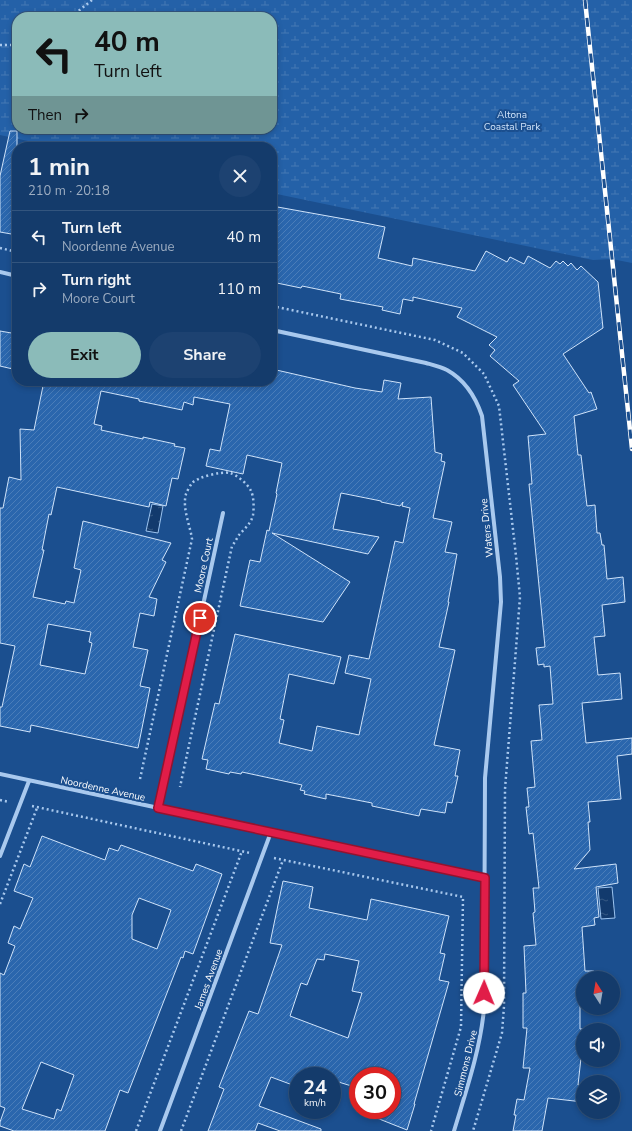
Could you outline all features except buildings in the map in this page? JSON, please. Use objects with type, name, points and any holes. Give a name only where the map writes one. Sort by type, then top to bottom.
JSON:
[{"type":"street","points":[[0,272],[12,275]]},
{"type":"street","name":"Waters Drive","points":[[277,331],[426,363],[446,370],[459,378],[477,402],[483,424],[500,577],[501,602],[485,778],[485,878]]},
{"type":"street","name":"Moore Court","points":[[158,808],[223,513]]},
{"type":"street","name":"Noordenne Avenue","points":[[0,774],[485,878]]},
{"type":"street","points":[[0,856],[29,780]]},
{"type":"street","name":"James Avenue","points":[[160,1131],[271,832]]},
{"type":"street","name":"Simmons Drive","points":[[454,1131],[482,1032],[485,977],[485,878]]},
{"type":"path","points":[[77,12],[92,0]]},
{"type":"path","points":[[0,45],[12,45]]},
{"type":"path","points":[[0,248],[12,251]]},
{"type":"path","points":[[277,307],[435,340],[463,353],[484,374],[499,406],[520,597],[505,789],[504,1006],[502,1033],[473,1131]]},
{"type":"path","points":[[0,800],[463,897],[461,1027],[430,1131]]},
{"type":"path","points":[[0,904],[37,808]]},
{"type":"path","points":[[136,1131],[242,851]]},
{"type":"path","points":[[181,1131],[283,860]]},
{"type":"green space","name":"Altona Coastal Park","points":[[0,0],[632,0],[632,263],[612,259],[593,260],[277,194],[277,142],[33,142],[0,135]]},
{"type":"water","points":[[152,504],[163,506],[158,533],[146,531]]},
{"type":"water","points":[[612,887],[615,918],[601,919],[598,888]]},
{"type":"railway","points":[[585,0],[632,449]]},
{"type":"route","points":[[200,618],[158,808],[485,878],[484,993]]}]
